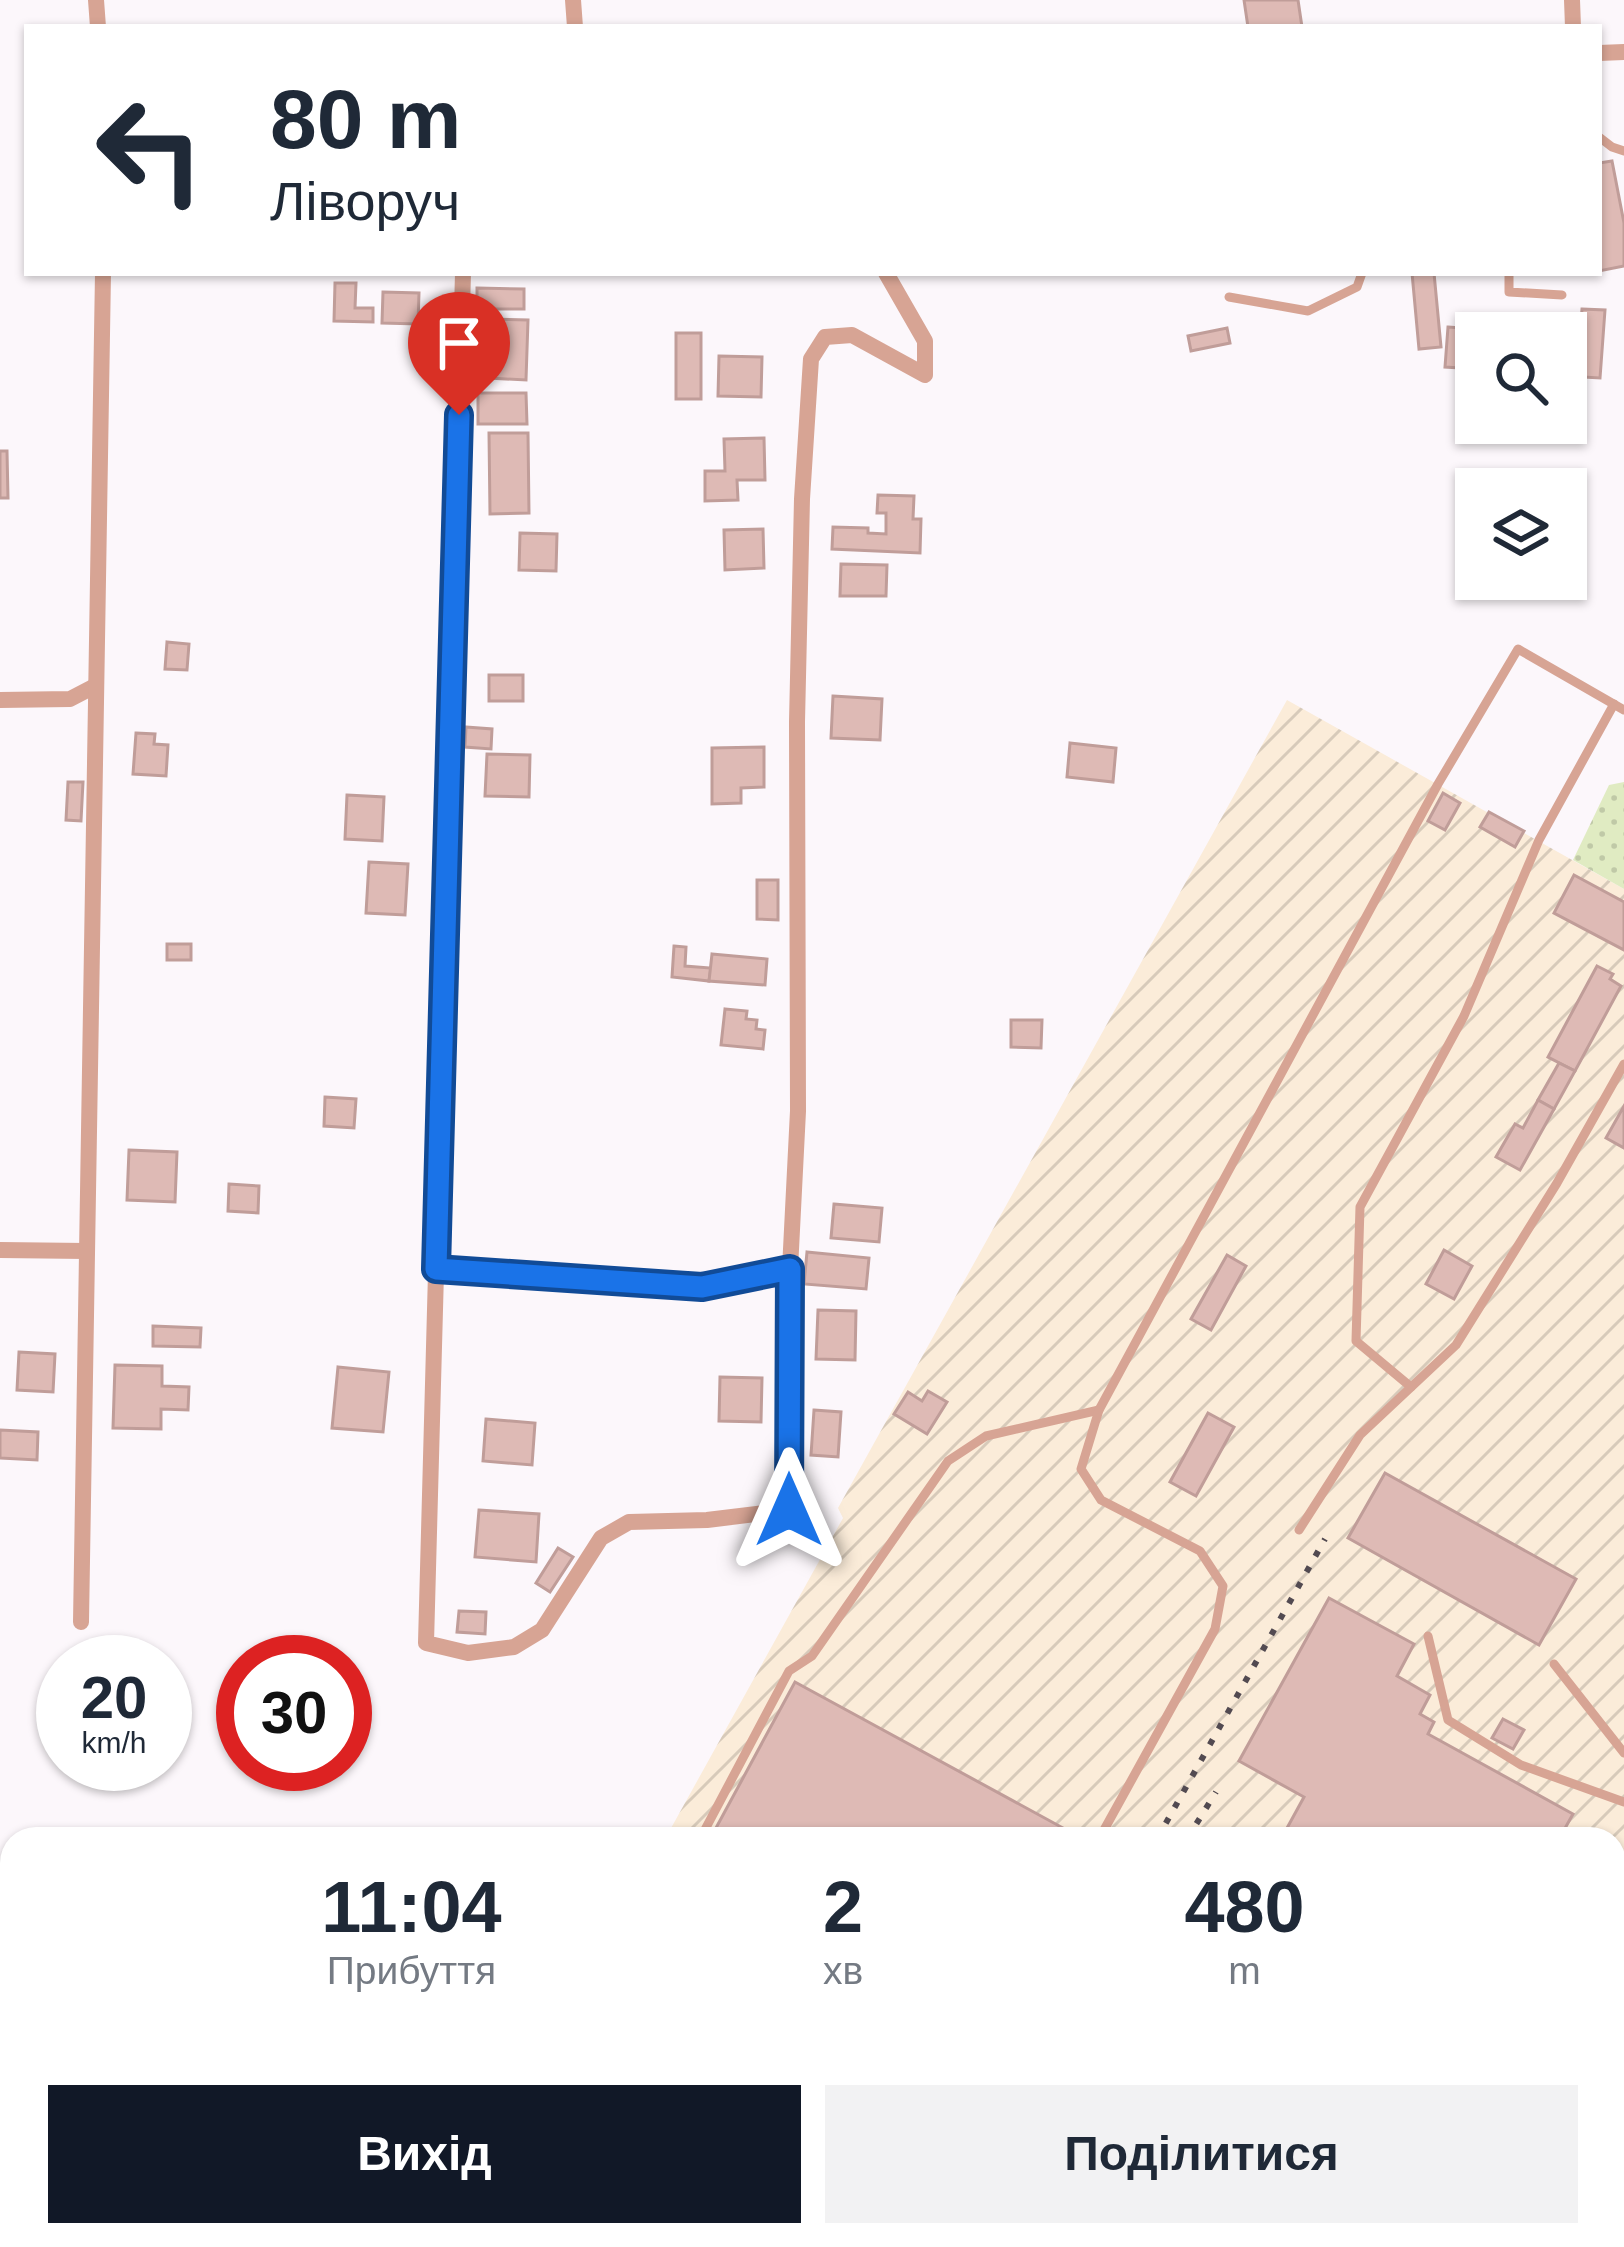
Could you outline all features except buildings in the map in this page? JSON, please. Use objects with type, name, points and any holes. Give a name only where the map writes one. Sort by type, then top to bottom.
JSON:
[{"type":"street","points":[[81,1622],[104,276]]},
{"type":"street","points":[[463,276],[426,1643],[468,1653],[514,1647],[542,1630],[601,1538],[629,1522],[707,1520],[789,1510],[790,1269],[798,1111],[797,722],[801,521],[811,359],[825,337],[852,335],[925,374],[926,341],[888,276]]},
{"type":"street","points":[[0,700],[70,699],[94,686]]},
{"type":"street","points":[[0,1250],[86,1251]]},
{"type":"street","points":[[436,1269],[702,1287],[790,1269]]},
{"type":"lane","points":[[1229,297],[1308,311],[1357,287],[1361,276]]},
{"type":"lane","points":[[1509,276],[1509,292],[1562,295]]},
{"type":"lane","points":[[1107,1827],[1214,1629],[1223,1586],[1200,1552],[1101,1500],[1081,1469],[1099,1410],[1438,784],[1518,650],[1619,707],[1539,840],[1464,1016],[1360,1208],[1356,1340],[1411,1387]]},
{"type":"lane","points":[[1299,1530],[1360,1435],[1456,1345],[1558,1183],[1624,1064]]},
{"type":"lane","points":[[706,1827],[789,1671],[812,1656],[948,1461],[986,1436],[1099,1410]]},
{"type":"lane","points":[[1428,1636],[1448,1720],[1521,1765],[1624,1802]]},
{"type":"lane","points":[[1554,1664],[1624,1753]]},
{"type":"shaded area","points":[[1287,700],[1624,889],[1624,1827],[672,1827],[843,1518],[838,1508]]},
{"type":"green space","points":[[1624,782],[1624,889],[1573,860],[1609,785]]},
{"type":"railway","points":[[1164,1827],[1325,1539]]},
{"type":"railway","points":[[1194,1827],[1216,1792]]},
{"type":"route","points":[[459,415],[436,1269],[702,1287],[790,1269],[789,1510]]}]
